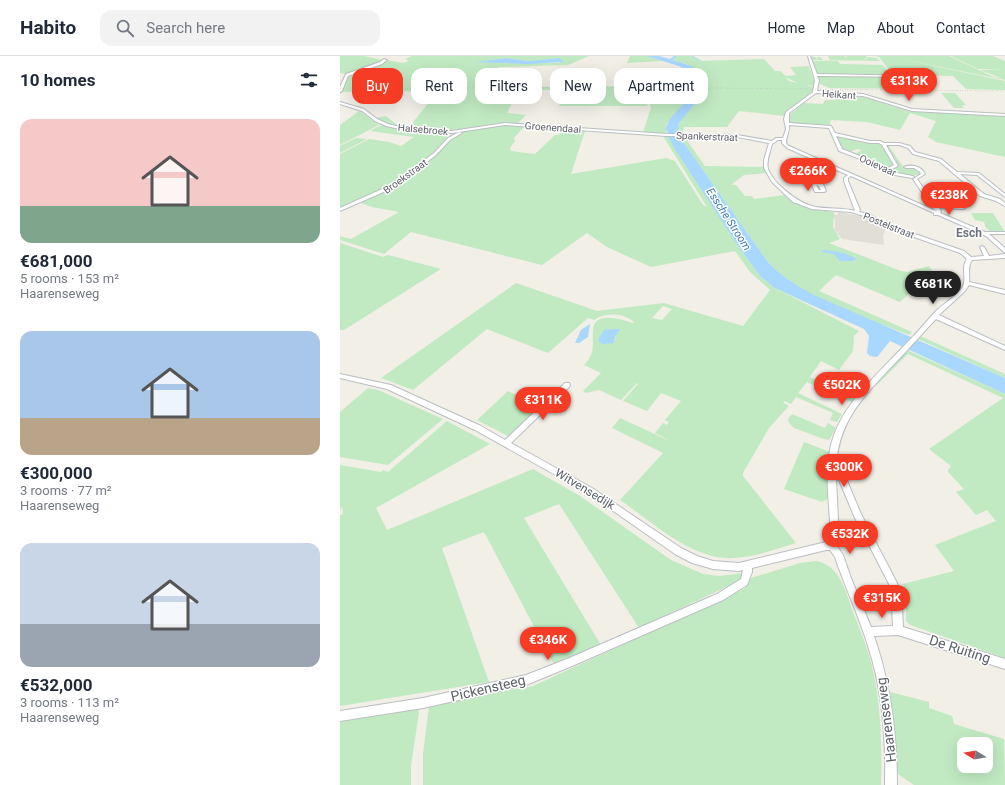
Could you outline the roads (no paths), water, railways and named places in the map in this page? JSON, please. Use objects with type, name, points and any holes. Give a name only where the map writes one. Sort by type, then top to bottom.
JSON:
[{"type":"street","points":[[809,56],[816,75],[817,82],[815,92],[787,114],[786,119],[788,130],[784,143],[788,147],[936,214],[985,234],[1005,251]]},
{"type":"street","points":[[341,89],[344,78],[349,74],[386,60],[384,60]]},
{"type":"street","points":[[816,75],[923,76]]},
{"type":"street","name":"Heikant","points":[[815,92],[863,95],[912,110],[1005,115]]},
{"type":"street","name":"Halsebroek","points":[[340,103],[363,110],[372,118],[393,127],[444,132],[464,131]]},
{"type":"street","name":"Groenendaal","points":[[464,131],[505,124],[642,133]]},
{"type":"street","points":[[788,124],[829,127],[833,134],[870,142],[880,142],[882,144],[898,144],[907,146],[914,153],[940,160],[952,172],[957,174],[982,195],[998,200],[1005,205]]},
{"type":"street","name":"Broekstraat","points":[[340,210],[393,186],[435,154],[444,143],[453,136],[464,131]]},
{"type":"street","points":[[444,132],[453,136]]},
{"type":"street","name":"Spankerstraat","points":[[642,133],[667,135],[737,136],[771,142]]},
{"type":"street","name":"Ooievaar","points":[[833,134],[840,150],[869,161],[871,164],[896,174],[912,177]]},
{"type":"street","points":[[771,142],[776,139],[784,139]]},
{"type":"street","name":"Postelstraat","points":[[771,142],[767,151],[766,168],[773,180],[793,200],[812,208],[857,212],[887,226],[962,252],[970,259]]},
{"type":"street","points":[[882,144],[896,166],[886,170]]},
{"type":"street","points":[[816,183],[812,176],[814,174],[813,169],[827,164]]},
{"type":"street","points":[[906,167],[915,168],[922,171],[923,174],[915,179],[939,211],[936,214]]},
{"type":"street","points":[[957,174],[978,174],[989,181],[1005,197],[998,200]]},
{"type":"street","points":[[850,175],[846,178],[846,181],[855,200],[858,210],[857,212]]},
{"type":"street","points":[[935,207],[963,208]]},
{"type":"street","points":[[985,234],[1005,233]]},
{"type":"street","points":[[982,247],[987,257]]},
{"type":"street","points":[[832,547],[835,539],[833,474],[834,455],[836,442],[847,415],[857,401],[934,316],[965,288],[967,283],[966,263],[970,259],[1005,256]]},
{"type":"street","points":[[967,283],[1005,292]]},
{"type":"street","points":[[934,316],[1002,346],[1005,340]]},
{"type":"street","name":"Witvensedijk","points":[[340,376],[379,384],[471,424],[589,490],[687,556],[713,565],[730,567],[747,566],[820,547],[832,547]]},
{"type":"street","points":[[506,443],[567,385]]},
{"type":"street","points":[[833,474],[842,478],[858,515],[893,582],[897,607],[898,630]]},
{"type":"street","name":"Haarenseweg","points":[[832,547],[839,555],[868,632],[878,664],[885,695],[890,742],[891,785]]},
{"type":"street","name":"Pickensteeg","points":[[340,716],[423,703],[526,680],[569,663],[720,597],[744,582],[748,572],[747,566]]},
{"type":"street","name":"De Ruiting","points":[[868,632],[898,630],[1005,664]]},
{"type":"water","points":[[646,56],[659,56],[670,59],[677,56],[672,60],[694,68],[682,68]]},
{"type":"water","points":[[507,58],[528,61],[558,58],[564,62],[528,64],[475,62]]},
{"type":"water","name":"Essche Stroom","points":[[683,104],[695,104],[679,123],[677,133],[767,261],[778,271],[801,288],[814,295],[1005,378],[1005,394],[890,341],[877,357],[870,356],[867,353],[869,336],[864,329],[775,288],[761,277],[740,249],[675,149],[669,138],[669,134],[665,129],[670,119]]},
{"type":"water","points":[[823,250],[846,254],[856,259],[853,261],[840,261],[834,254],[822,252]]},
{"type":"water","points":[[590,324],[588,337],[579,343],[575,343],[581,330]]},
{"type":"water","points":[[620,329],[615,337],[614,343],[602,344],[598,340],[604,330]]},
{"type":"waterway","points":[[692,56],[701,61]]},
{"type":"railway","points":[[340,89],[608,87],[1005,91]]},
{"type":"district","name":"Esch","points":[[969,233]]}]
